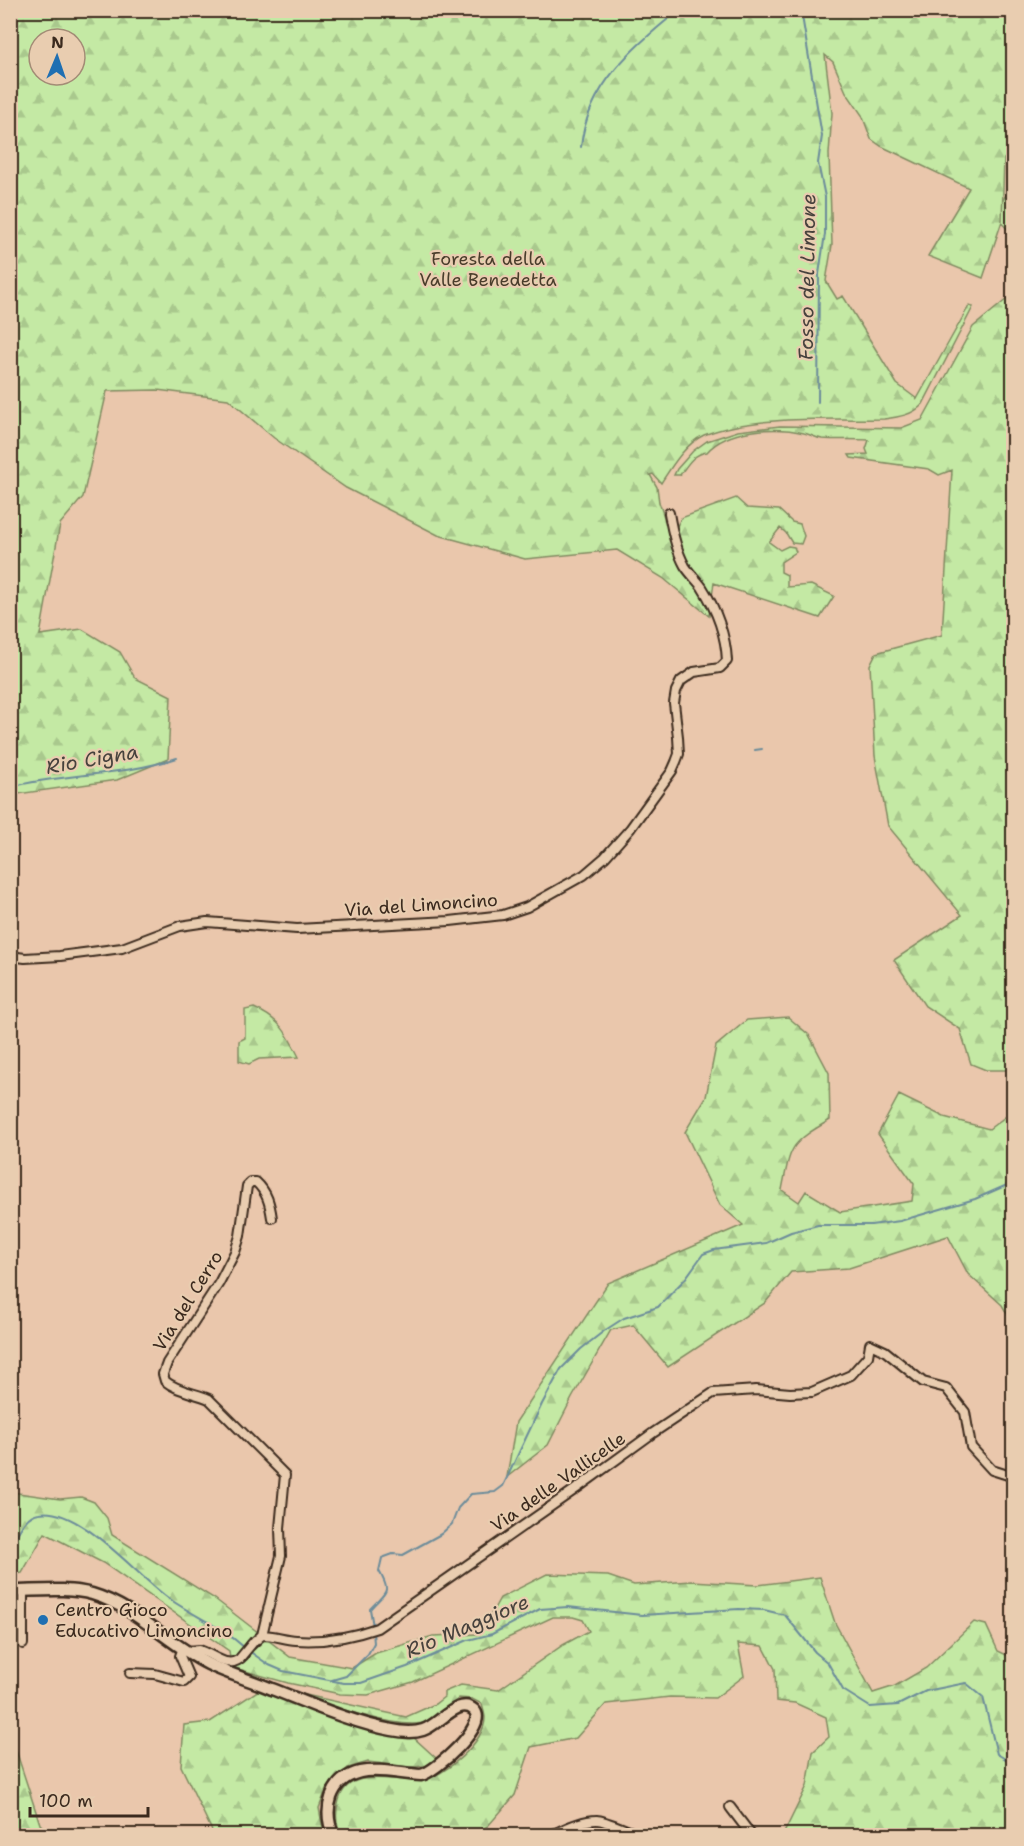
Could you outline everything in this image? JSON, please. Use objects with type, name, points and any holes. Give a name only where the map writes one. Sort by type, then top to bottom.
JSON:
[{"type":"main road","points":[[10,1591],[79,1592],[109,1600],[125,1608],[185,1650],[217,1668],[359,1723],[411,1732],[435,1725],[454,1707],[467,1707],[473,1710],[476,1720],[470,1734],[428,1774],[361,1772],[345,1779],[337,1786],[331,1794],[328,1809],[328,1818],[334,1836]]},
{"type":"street","name":"Via del Limoncino","points":[[10,956],[25,958],[122,948],[180,926],[207,922],[297,929],[450,921],[503,915],[527,907],[584,875],[605,857],[630,829],[672,771],[679,754],[674,703],[681,681],[694,672],[720,668],[727,661],[727,644],[715,612],[702,587],[685,566],[674,539],[669,513]]},
{"type":"street","name":"Via del Cerro","points":[[259,1638],[281,1556],[280,1528],[285,1474],[209,1399],[171,1386],[165,1381],[163,1374],[167,1363],[219,1283],[235,1252],[240,1236],[247,1186],[251,1182],[256,1182],[270,1201],[272,1218]]},
{"type":"street","name":"Via delle Vallicelle","points":[[259,1638],[274,1635],[292,1640],[326,1640],[361,1634],[377,1628],[713,1393],[756,1390],[812,1392],[851,1376],[868,1356],[870,1344],[885,1351],[923,1382],[946,1388],[965,1412],[971,1447],[992,1470],[1014,1477]]},
{"type":"street","points":[[22,1644],[23,1591]]},
{"type":"street","points":[[130,1673],[155,1674],[184,1682],[189,1677],[180,1656],[185,1650],[199,1650],[214,1659],[228,1663],[240,1658],[259,1638]]},
{"type":"street","points":[[730,1807],[752,1836]]},
{"type":"street","points":[[550,1836],[563,1829],[599,1820],[643,1836]]},
{"type":"green space","name":"Foresta della Valle Benedetta","points":[[10,11],[1013,11],[1013,149],[1004,159],[1002,221],[983,278],[928,256],[969,188],[871,139],[862,115],[846,92],[833,62],[825,55],[832,113],[829,154],[832,245],[826,281],[837,299],[843,296],[897,384],[917,399],[969,306],[973,307],[923,404],[910,413],[884,419],[769,421],[724,429],[704,435],[691,444],[679,456],[661,483],[653,474],[650,475],[657,487],[659,502],[672,541],[678,539],[676,528],[681,518],[736,498],[747,508],[779,510],[792,522],[800,524],[804,536],[801,544],[792,543],[780,528],[769,542],[780,550],[788,546],[794,547],[796,552],[781,562],[781,572],[787,575],[787,587],[811,585],[834,596],[820,618],[714,583],[709,616],[663,578],[617,550],[525,559],[438,535],[346,488],[274,438],[228,399],[157,390],[107,391],[83,497],[60,524],[40,635],[82,629],[120,652],[135,678],[171,696],[168,759],[117,780],[11,795]]},
{"type":"green space","points":[[1012,185],[1014,187],[1013,235],[994,215]]},
{"type":"green space","points":[[1013,294],[1014,1070],[986,1070],[971,1064],[960,1029],[925,1006],[894,960],[962,915],[888,826],[875,756],[870,665],[876,653],[942,635],[952,470],[939,475],[929,469],[851,458],[849,455],[868,454],[866,449],[869,440],[822,439],[792,431],[766,430],[752,431],[727,438],[707,452],[694,457],[680,475],[674,475],[693,451],[707,441],[738,431],[780,426],[901,428],[922,420],[973,327]]},
{"type":"green space","points":[[254,1008],[270,1017],[282,1028],[299,1057],[259,1059],[249,1064],[239,1061],[239,1041],[245,1038],[245,1010]]},
{"type":"green space","points":[[788,1017],[809,1035],[829,1073],[830,1120],[806,1135],[790,1154],[782,1190],[799,1202],[806,1191],[840,1212],[912,1201],[914,1184],[878,1134],[899,1095],[944,1117],[989,1129],[1013,1111],[1013,1324],[1002,1305],[968,1274],[948,1236],[849,1268],[791,1272],[765,1303],[668,1367],[633,1325],[611,1330],[548,1445],[507,1477],[516,1422],[608,1283],[743,1225],[720,1205],[685,1132],[706,1097],[716,1046],[747,1020]]},
{"type":"green space","points":[[11,1492],[60,1499],[81,1497],[94,1502],[107,1518],[112,1535],[215,1599],[290,1657],[352,1668],[376,1653],[433,1636],[480,1634],[500,1598],[547,1574],[608,1576],[634,1585],[692,1581],[758,1585],[820,1577],[835,1623],[873,1693],[895,1686],[926,1668],[974,1622],[986,1625],[998,1651],[1013,1658],[1013,1835],[783,1835],[807,1786],[813,1752],[829,1737],[826,1717],[795,1703],[776,1701],[775,1669],[763,1646],[738,1644],[744,1676],[715,1698],[670,1697],[606,1704],[576,1738],[531,1747],[515,1795],[488,1826],[471,1835],[342,1835],[336,1814],[339,1800],[345,1789],[353,1782],[363,1779],[411,1781],[422,1780],[441,1772],[462,1757],[478,1737],[485,1718],[482,1704],[472,1699],[459,1698],[435,1718],[426,1722],[398,1723],[379,1720],[292,1692],[406,1717],[435,1704],[444,1697],[444,1692],[461,1685],[498,1690],[563,1645],[589,1631],[583,1620],[573,1617],[553,1617],[413,1682],[368,1695],[340,1694],[288,1683],[231,1667],[229,1651],[103,1563],[45,1533],[22,1573],[11,1575]]},
{"type":"green space","points":[[259,1690],[366,1728],[414,1738],[436,1758],[435,1765],[410,1767],[368,1762],[348,1768],[326,1790],[319,1808],[327,1836],[214,1835],[181,1766],[184,1725],[210,1722]]},
{"type":"green space","points":[[10,1732],[40,1824],[50,1835],[13,1835],[10,1807]]},
{"type":"waterway","points":[[581,147],[585,125],[593,105],[615,69],[679,10]]},
{"type":"waterway","name":"Fosso del Limone","points":[[801,10],[822,136],[818,163],[825,197],[825,234],[819,274],[818,402]]},
{"type":"waterway","name":"Rio Cigna","points":[[755,750],[762,749]]},
{"type":"waterway","name":"Rio Cigna","points":[[10,787],[31,782],[136,768],[177,758]]},
{"type":"waterway","points":[[373,1626],[370,1609],[383,1595],[386,1588],[379,1571],[382,1558],[393,1554],[403,1555],[441,1534],[452,1524],[458,1508],[471,1494],[495,1492],[503,1486],[561,1369],[581,1349],[624,1318],[658,1307],[685,1279],[703,1254],[714,1250],[766,1243],[791,1232],[818,1225],[871,1225],[900,1221],[975,1199],[1014,1182]]},
{"type":"waterway","name":"Rio Maggiore","points":[[10,1546],[25,1521],[39,1513],[55,1514],[73,1521],[91,1532],[171,1600],[218,1628],[245,1648]]},
{"type":"waterway","name":"Rio Maggiore","points":[[249,1651],[269,1665],[283,1671],[344,1683],[361,1683],[407,1667],[468,1640],[492,1634],[540,1609],[568,1607],[642,1615],[739,1609],[764,1610],[785,1615],[815,1652],[828,1663],[843,1690],[870,1707],[898,1705],[926,1691],[966,1683],[983,1697],[997,1754],[1014,1764]]},
{"type":"waterway","points":[[332,1680],[346,1676],[368,1654],[374,1643],[373,1632]]},
{"type":"place","name":"Centro Gioco Educativo Limoncino","points":[[43,1620]]}]
